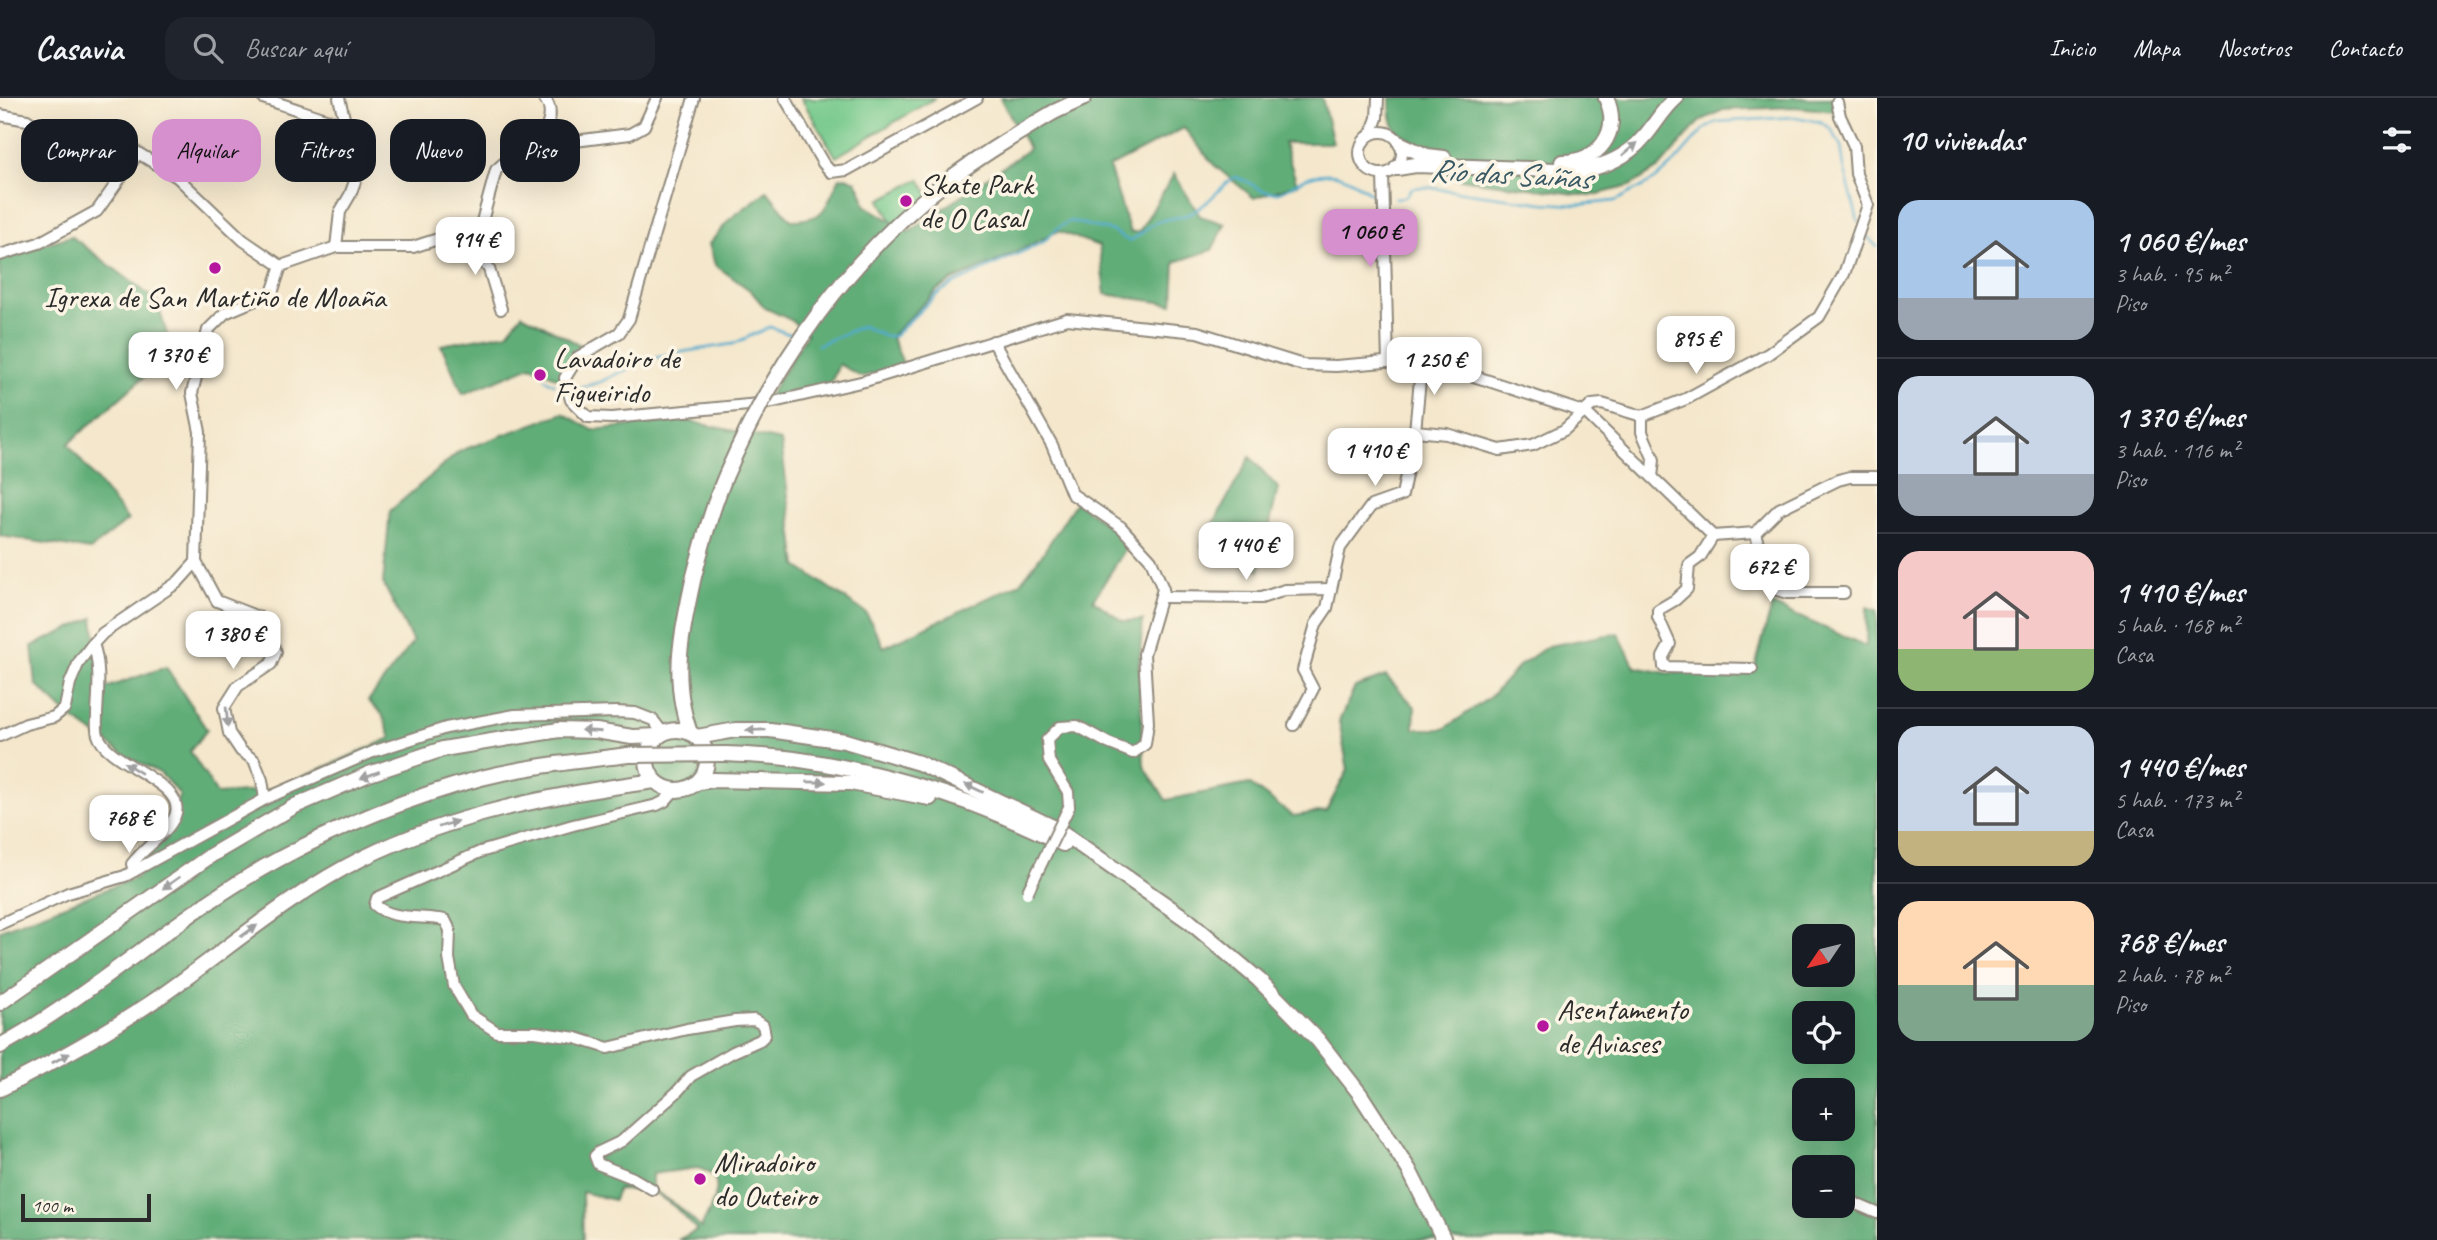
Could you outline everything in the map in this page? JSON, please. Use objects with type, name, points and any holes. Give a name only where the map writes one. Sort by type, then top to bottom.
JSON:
[{"type":"highway","points":[[680,696],[694,735],[703,744],[708,760],[707,768],[699,782],[691,788],[674,791],[655,781],[647,763],[652,743],[664,733],[677,715],[680,696],[679,652],[694,576],[725,477],[743,437],[770,386],[817,315],[877,245],[946,183],[979,158],[1054,112],[1084,98]]},
{"type":"highway","points":[[1396,139],[1418,153],[1436,158],[1578,161],[1598,151],[1605,141],[1612,118],[1606,98]]},
{"type":"highway","points":[[1390,171],[1416,165],[1582,171],[1609,164],[1626,154],[1644,138],[1676,98]]},
{"type":"highway","points":[[0,1003],[213,854],[295,806],[369,774],[443,750],[559,730],[596,731],[632,737],[664,733],[694,735],[736,730],[770,730],[845,741],[919,763],[1057,829],[1189,921],[1259,980],[1318,1040],[1360,1094],[1409,1170],[1444,1240]]},
{"type":"highway","points":[[0,1046],[105,978],[216,898],[278,860],[366,817],[421,797],[482,778],[550,764],[628,755],[725,754],[793,759],[869,772],[948,794],[998,813],[1118,872]]},
{"type":"highway","points":[[0,1089],[114,1028],[297,897],[363,858],[459,820],[510,807],[655,781]]},
{"type":"highway","points":[[699,782],[851,783],[929,798],[1050,837]]},
{"type":"street","points":[[262,98],[325,119]]},
{"type":"street","points":[[339,98],[344,119]]},
{"type":"street","points":[[544,98],[548,103],[550,119]]},
{"type":"street","points":[[580,140],[630,134],[643,126],[657,98]]},
{"type":"street","points":[[694,98],[629,319],[619,333],[578,357],[565,379],[570,400],[588,417],[612,418],[769,403],[865,381],[1067,319],[1196,332],[1303,365],[1336,366],[1422,359],[1586,413],[1713,536],[1755,533],[1779,509],[1838,480],[1877,477]]},
{"type":"street","points":[[785,98],[831,172],[847,170],[978,98]]},
{"type":"street","points":[[1378,101],[1386,127],[1396,139],[1402,157],[1390,171],[1388,362]]},
{"type":"street","points":[[1378,101],[1377,118],[1371,134],[1362,145],[1361,159],[1369,170],[1390,171]]},
{"type":"street","points":[[1415,432],[1447,434],[1500,450],[1533,445],[1564,430],[1592,405],[1602,404],[1642,416],[1686,399],[1756,361],[1819,317],[1844,274],[1868,205],[1856,174],[1854,146],[1840,116],[1837,102]]},
{"type":"street","points":[[0,115],[22,119]]},
{"type":"street","points":[[1371,134],[1381,132],[1396,139]]},
{"type":"street","points":[[138,153],[177,177],[243,240],[281,266]]},
{"type":"street","points":[[281,266],[336,247],[413,247],[438,239],[472,237],[481,225],[496,170],[500,166]]},
{"type":"street","points":[[0,255],[39,243],[97,211],[118,182]]},
{"type":"street","points":[[336,247],[340,212],[355,182]]},
{"type":"street","points":[[472,237],[481,259],[489,269],[501,309]]},
{"type":"street","points":[[265,799],[262,780],[254,760],[240,751],[229,733],[224,708],[238,686],[271,664],[276,652],[268,629],[258,617],[217,601],[196,562],[200,432],[192,393],[206,328],[225,313],[272,293],[281,266]]},
{"type":"street","points":[[993,341],[1052,445],[1072,494],[1121,527],[1151,560],[1163,589],[1144,654],[1148,723],[1145,744],[1133,753],[1077,726],[1060,727],[1047,740],[1049,761],[1068,792],[1069,807],[1027,892]]},
{"type":"street","points":[[1294,725],[1313,689],[1303,670],[1316,624],[1327,608],[1340,548],[1371,506],[1402,495],[1415,432],[1422,359]]},
{"type":"street","points":[[1642,416],[1642,432],[1654,460],[1652,477]]},
{"type":"street","points":[[1755,533],[1771,588],[1787,593],[1844,593]]},
{"type":"street","points":[[1713,536],[1700,557],[1689,565],[1687,589],[1658,610],[1658,617],[1670,644],[1663,657],[1664,667],[1752,669]]},
{"type":"street","points":[[0,736],[26,724],[54,717],[65,708],[70,683],[79,662],[93,644],[103,633],[178,582],[196,562]]},
{"type":"street","points":[[1161,597],[1261,598],[1286,590],[1330,589]]},
{"type":"street","points":[[93,644],[98,693],[97,731],[101,741],[120,760],[167,789],[175,799],[176,813],[167,828],[132,864],[134,871]]},
{"type":"street","points":[[0,924],[68,893],[125,876],[265,799],[375,751],[446,728],[515,715],[635,713],[653,720],[664,733]]},
{"type":"street","points":[[652,1189],[598,1164],[595,1156],[622,1141],[691,1076],[733,1052],[761,1040],[765,1035],[763,1025],[754,1020],[735,1021],[687,1029],[608,1048],[576,1038],[535,1032],[497,1032],[471,1015],[454,986],[449,958],[450,930],[445,920],[380,910],[375,905],[377,898],[480,852],[573,825],[657,805],[674,791]]},
{"type":"street","points":[[1855,1203],[1877,1213]]},
{"type":"green space","points":[[801,98],[935,98],[836,157]]},
{"type":"green space","points":[[1000,98],[1322,98],[1333,143],[1284,143],[1297,184],[1254,198],[1214,165],[1184,128],[1109,167],[1130,232],[1139,232],[1174,174],[1200,216],[1225,224],[1212,250],[1175,262],[1173,304],[1105,294],[1099,246],[1058,231],[937,290],[891,336],[904,365],[861,377],[839,364],[831,383],[768,397],[807,334],[791,320],[765,308],[751,291],[715,265],[709,244],[730,219],[767,191],[791,220],[803,219],[824,210],[840,178],[846,177],[856,181],[865,205],[909,232],[1029,149]]},
{"type":"green space","points":[[1390,98],[1835,98],[1833,111],[1795,107],[1723,110],[1700,121],[1659,168],[1630,186],[1590,196],[1445,177],[1429,152],[1394,127]]},
{"type":"green space","name":"Skate Park de O Casal","points":[[920,179],[933,202],[893,224],[880,200]]},
{"type":"green space","points":[[71,236],[157,301],[168,338],[145,357],[146,375],[68,444],[128,520],[90,550],[0,536],[0,257]]},
{"type":"green space","points":[[522,314],[586,348],[560,379],[531,366],[463,394],[441,345],[507,333]]},
{"type":"green space","points":[[563,413],[593,430],[684,420],[781,441],[797,566],[866,613],[884,647],[1020,583],[1076,502],[1130,542],[1093,600],[1123,621],[1143,620],[1139,664],[1144,766],[1166,800],[1249,784],[1293,816],[1326,811],[1348,770],[1339,721],[1355,687],[1386,676],[1415,707],[1414,729],[1444,729],[1490,697],[1519,666],[1548,646],[1618,633],[1635,667],[1667,673],[1754,671],[1772,605],[1866,646],[1867,607],[1877,610],[1877,1240],[678,1240],[697,1230],[675,1207],[652,1191],[618,1189],[614,1200],[582,1192],[583,1240],[0,1240],[0,930],[138,877],[180,795],[160,773],[126,756],[69,716],[36,684],[32,646],[93,618],[103,689],[166,667],[207,730],[190,751],[217,794],[273,790],[391,738],[382,714],[368,701],[413,642],[383,583],[390,511],[460,451]],"holes":[[[697,1168],[708,1172],[714,1178],[716,1193],[701,1228],[678,1206],[652,1189],[652,1174]]]},
{"type":"green space","points":[[1250,457],[1278,488],[1259,571],[1201,546]]},
{"type":"waterway","name":"Río das Saíñas","points":[[1395,198],[1405,197],[1412,188],[1425,187],[1543,203],[1577,205],[1615,201],[1655,180],[1703,130],[1717,122],[1795,117],[1821,122],[1831,129],[1841,146],[1858,221]]},
{"type":"waterway","name":"Río das Saíñas","points":[[818,345],[862,326],[884,336],[894,336],[936,295],[951,285],[1043,242],[1070,221],[1112,231],[1129,241],[1157,222],[1195,211],[1235,177],[1273,193],[1316,175],[1335,175],[1352,181],[1378,199]]},
{"type":"waterway","name":"Río das Saíñas","points":[[1864,233],[1877,247]]},
{"type":"waterway","name":"Río das Saíñas","points":[[579,388],[600,382],[644,361],[669,354],[733,344],[770,327],[797,337]]},
{"type":"waterway","name":"Río das Saíñas","points":[[545,379],[554,384]]},
{"type":"place","name":"Skate Park de O Casal","points":[[906,201]]},
{"type":"place","name":"Igrexa de San Martiño de Moaña","points":[[215,268]]},
{"type":"place","name":"Lavadoiro de Figueirido","points":[[540,375]]},
{"type":"place","name":"Asentamento de Aviases","points":[[1543,1026]]},
{"type":"place","name":"Miradoiro do Outeiro","points":[[700,1179]]}]
